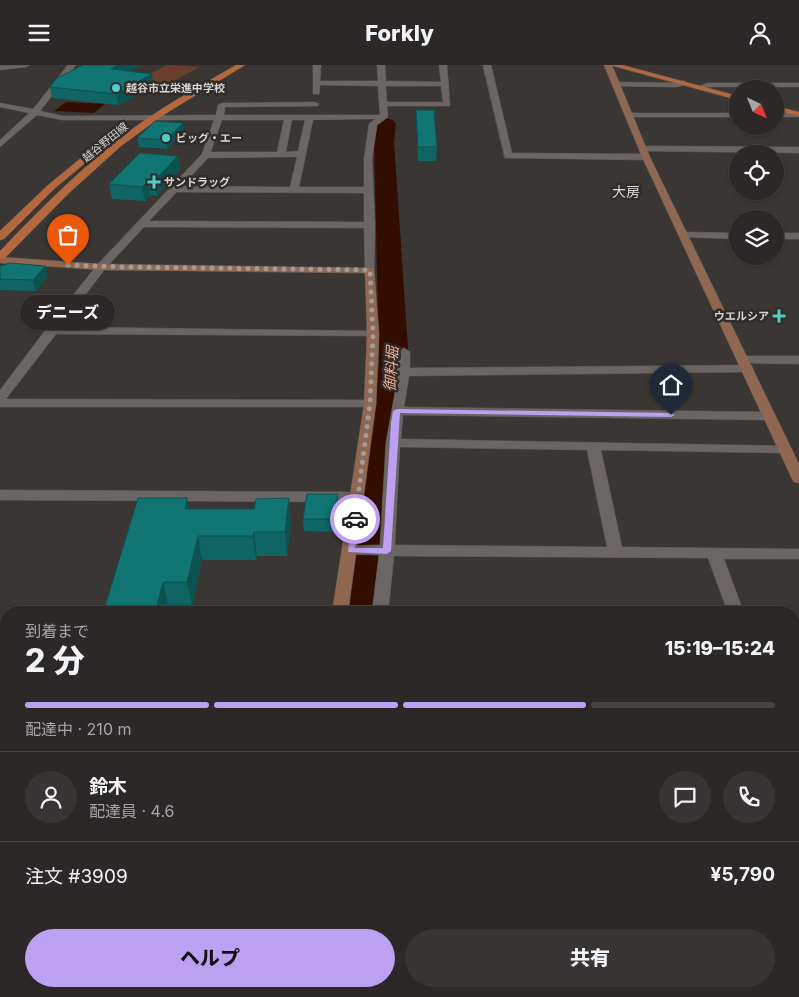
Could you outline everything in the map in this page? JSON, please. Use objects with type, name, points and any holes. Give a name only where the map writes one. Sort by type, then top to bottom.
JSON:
[{"type":"main road","name":"越谷野田線","points":[[0,237],[51,187],[137,118],[225,65]]},
{"type":"main road","name":"越谷野田線","points":[[0,259],[81,176],[154,118],[241,65]]},
{"type":"main road","points":[[614,65],[729,96]]},
{"type":"main road","points":[[784,110],[799,115]]},
{"type":"street","points":[[0,68],[26,65]]},
{"type":"street","points":[[0,144],[34,113],[72,65]]},
{"type":"street","points":[[317,65],[314,110],[383,110]]},
{"type":"street","points":[[342,606],[354,550],[358,497],[370,404],[373,334],[368,159],[373,124],[383,110],[381,65]]},
{"type":"street","points":[[0,105],[63,118],[309,118],[447,104],[444,65]]},
{"type":"street","points":[[487,65],[508,156],[798,152]]},
{"type":"street","points":[[608,65],[644,153],[799,479]]},
{"type":"street","points":[[316,83],[445,84]]},
{"type":"street","points":[[617,84],[678,85],[682,83]]},
{"type":"street","points":[[700,88],[707,85],[799,85]]},
{"type":"street","points":[[0,397],[101,267],[206,155],[220,118],[222,105],[315,104]]},
{"type":"street","points":[[630,115],[729,115]]},
{"type":"street","points":[[784,115],[799,115]]},
{"type":"street","points":[[281,154],[288,118]]},
{"type":"street","points":[[294,189],[309,118]]},
{"type":"street","points":[[206,155],[301,155]]},
{"type":"street","points":[[174,189],[369,189]]},
{"type":"street","points":[[143,224],[370,225]]},
{"type":"street","points":[[684,235],[729,236]]},
{"type":"street","points":[[784,236],[799,237]]},
{"type":"street","points":[[0,259],[101,267],[370,270]]},
{"type":"street","points":[[51,330],[373,334]]},
{"type":"street","points":[[380,606],[383,551],[393,443],[404,352]]},
{"type":"street","points":[[403,372],[745,364],[799,360]]},
{"type":"street","points":[[0,403],[370,404]]},
{"type":"street","points":[[397,411],[769,416]]},
{"type":"street","points":[[393,443],[784,449]]},
{"type":"street","points":[[593,446],[615,548]]},
{"type":"street","points":[[0,495],[358,497]]},
{"type":"street","points":[[354,550],[799,554]]},
{"type":"street","points":[[714,553],[733,606]]},
{"type":"shaded area","points":[[167,65],[199,67],[169,84],[139,80]]},
{"type":"shaded area","points":[[66,102],[105,104],[94,113],[54,111]]},
{"type":"building","points":[[83,65],[118,65],[111,69],[152,74],[116,94],[50,87],[57,78]]},
{"type":"building","points":[[416,110],[434,110],[437,147],[418,147]]},
{"type":"building","points":[[155,121],[183,123],[166,140],[137,138]]},
{"type":"building","points":[[140,153],[178,156],[154,181],[148,181],[142,187],[109,184]]},
{"type":"building","points":[[10,263],[45,266],[33,280],[0,279],[0,266]]},
{"type":"building","points":[[307,494],[338,494],[335,519],[303,519]]},
{"type":"building","points":[[138,498],[187,498],[185,509],[254,509],[256,499],[289,498],[285,532],[254,532],[253,536],[198,536],[187,582],[163,582],[157,606],[105,606]]},
{"type":"waterway","name":"御料堀","points":[[363,606],[394,363],[384,142],[386,124]]},
{"type":"way so far","points":[[68,265],[370,270],[373,334],[370,404],[355,519]]},
{"type":"place","name":"越谷市立栄進中学校","points":[[116,88]]},
{"type":"place","name":"ビッグ・エー","points":[[166,138]]},
{"type":"place","name":"サンドラッグ","points":[[154,182]]},
{"type":"place","name":"デニーズ","points":[[68,265]]},
{"type":"place","name":"ウエルシア","points":[[779,316]]},
{"type":"district","name":"大房","points":[[626,191]]},
{"type":"route","points":[[355,519],[351,550],[387,551],[394,423],[397,411],[671,415]]}]
